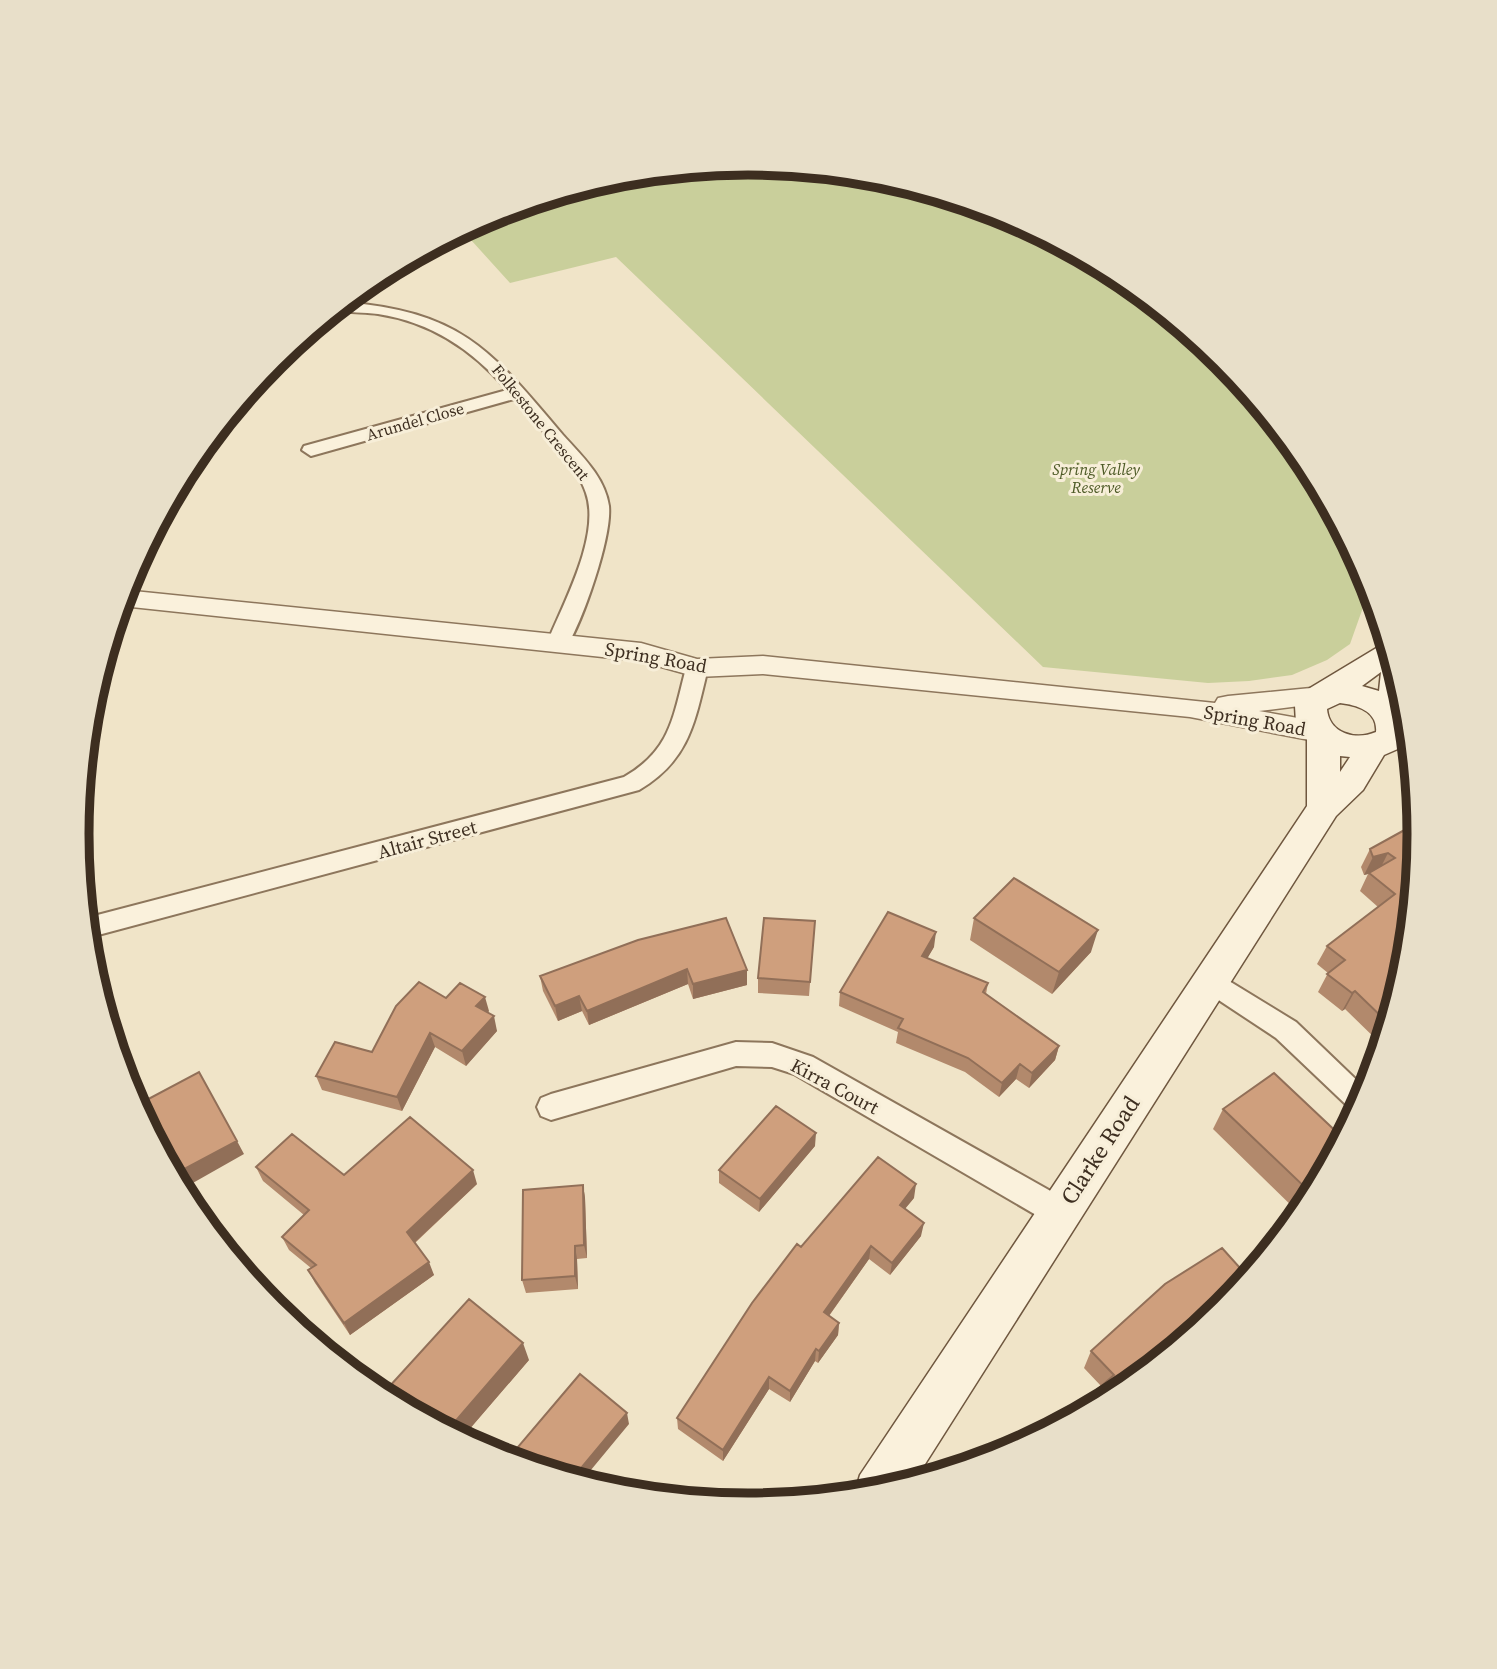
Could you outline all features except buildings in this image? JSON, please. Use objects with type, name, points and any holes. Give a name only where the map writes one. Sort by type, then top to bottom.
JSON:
[{"type":"main road","points":[[1324,807],[1321,734],[1309,712],[1314,701],[1383,656]]},
{"type":"main road","points":[[1325,695],[1364,697],[1394,713]]},
{"type":"main road","name":"Clarke Road","points":[[887,1479],[1324,807],[1349,788],[1373,748],[1393,734],[1394,713]]},
{"type":"main road","points":[[1321,734],[1345,746],[1373,748],[1401,744]]},
{"type":"street","name":"Folkestone Crescent","points":[[352,308],[406,314],[449,328],[486,355],[587,475],[599,505],[597,534],[558,643]]},
{"type":"street","name":"Arundel Close","points":[[311,450],[519,392]]},
{"type":"street","name":"Spring Road","points":[[133,599],[641,652],[697,668],[751,664],[1190,708],[1321,734]]},
{"type":"street","name":"Altair Street","points":[[96,925],[631,784],[657,768],[674,749],[697,668]]},
{"type":"street","name":"Spring Road","points":[[1190,708],[1325,695]]},
{"type":"street","points":[[1211,981],[1286,1030],[1354,1096]]},
{"type":"street","name":"Kirra Court","points":[[551,1107],[736,1054],[772,1055],[803,1065],[1059,1212]]},
{"type":"green space","name":"Spring Valley Reserve","points":[[748,175],[835,181],[919,198],[1001,225],[1078,264],[1150,311],[1215,368],[1272,433],[1319,505],[1358,582],[1365,601],[1350,644],[1327,660],[1292,675],[1249,681],[1208,683],[1043,667],[616,257],[510,283],[469,238],[537,210],[620,188],[662,181]]}]
